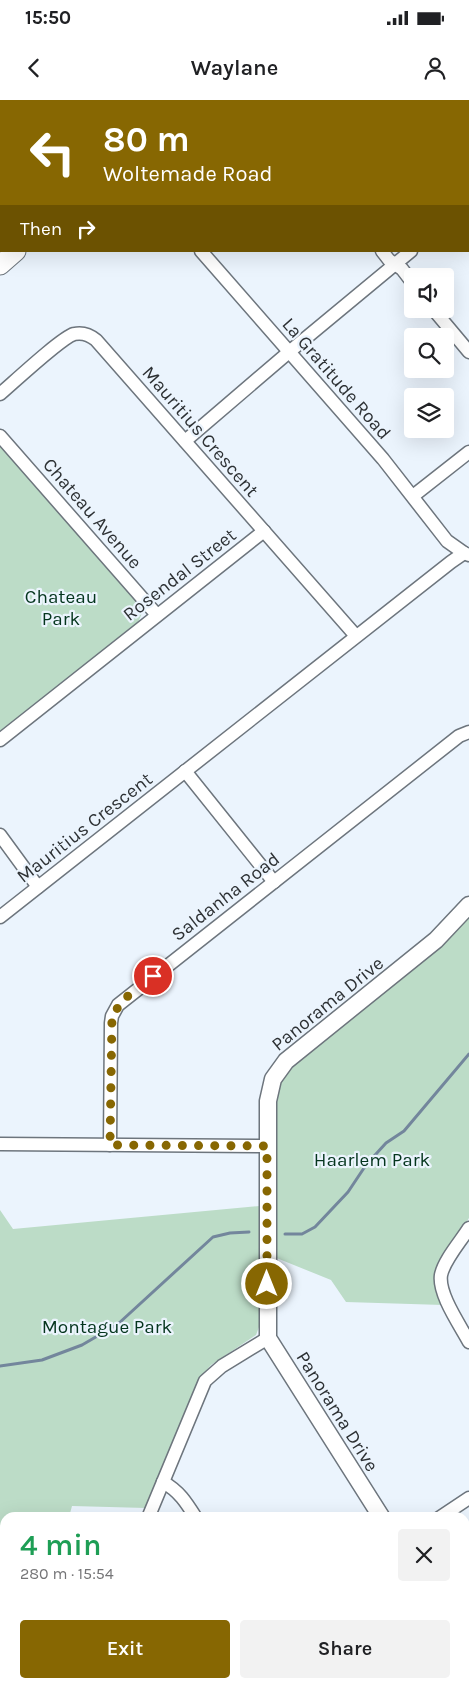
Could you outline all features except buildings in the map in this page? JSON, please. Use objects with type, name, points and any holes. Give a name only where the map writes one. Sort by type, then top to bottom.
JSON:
[{"type":"main road","points":[[0,265],[15,252]]},
{"type":"street","name":"La Gratitude Road","points":[[202,252],[383,459],[447,541],[467,554]]},
{"type":"street","points":[[383,252],[404,272]]},
{"type":"street","points":[[185,441],[410,252]]},
{"type":"street","points":[[441,318],[469,352]]},
{"type":"street","name":"Mauritius Crescent","points":[[0,394],[67,338],[76,334],[87,334],[96,340],[356,636]]},
{"type":"street","name":"Chateau Avenue","points":[[0,436],[157,615]]},
{"type":"street","points":[[413,496],[469,452]]},
{"type":"street","name":"Rosendal Street","points":[[0,740],[264,531]]},
{"type":"street","name":"Mauritius Crescent","points":[[0,917],[451,562],[467,554]]},
{"type":"street","name":"Saldanha Road","points":[[110,1145],[111,1023],[115,1010],[123,1000],[459,736],[469,732]]},
{"type":"street","points":[[185,771],[274,882]]},
{"type":"street","points":[[0,835],[38,887]]},
{"type":"street","name":"Panorama Drive","points":[[378,1512],[268,1338],[267,1146],[269,1093],[273,1079],[291,1056],[436,940],[469,905]]},
{"type":"street","points":[[0,1144],[267,1146]]},
{"type":"street","points":[[469,1228],[446,1264],[441,1281],[443,1292],[469,1342]]},
{"type":"street","points":[[150,1512],[205,1381],[222,1366],[268,1338]]},
{"type":"street","points":[[163,1482],[183,1497],[192,1512]]},
{"type":"street","points":[[448,1512],[469,1498]]},
{"type":"green space","name":"Chateau Park","points":[[0,445],[139,604],[142,613],[137,625],[0,733]]},
{"type":"green space","name":"Haarlem Park","points":[[469,916],[469,1218],[440,1263],[443,1305],[346,1302],[331,1280],[274,1257],[275,1099],[281,1080],[289,1068]]},
{"type":"green space","name":"Montague Park","points":[[260,1206],[259,1327],[256,1335],[211,1365],[199,1379],[146,1508],[72,1506],[70,1512],[0,1512],[0,1210],[13,1229]]},
{"type":"waterway","points":[[285,1234],[302,1234],[315,1227],[348,1192],[366,1165],[386,1143],[404,1131],[469,1054]]},
{"type":"waterway","points":[[0,1366],[42,1360],[82,1345],[118,1324],[213,1237],[230,1233],[249,1232]]},
{"type":"route","points":[[153,976],[123,1000],[112,1016],[110,1145],[267,1146],[267,1284]]}]
